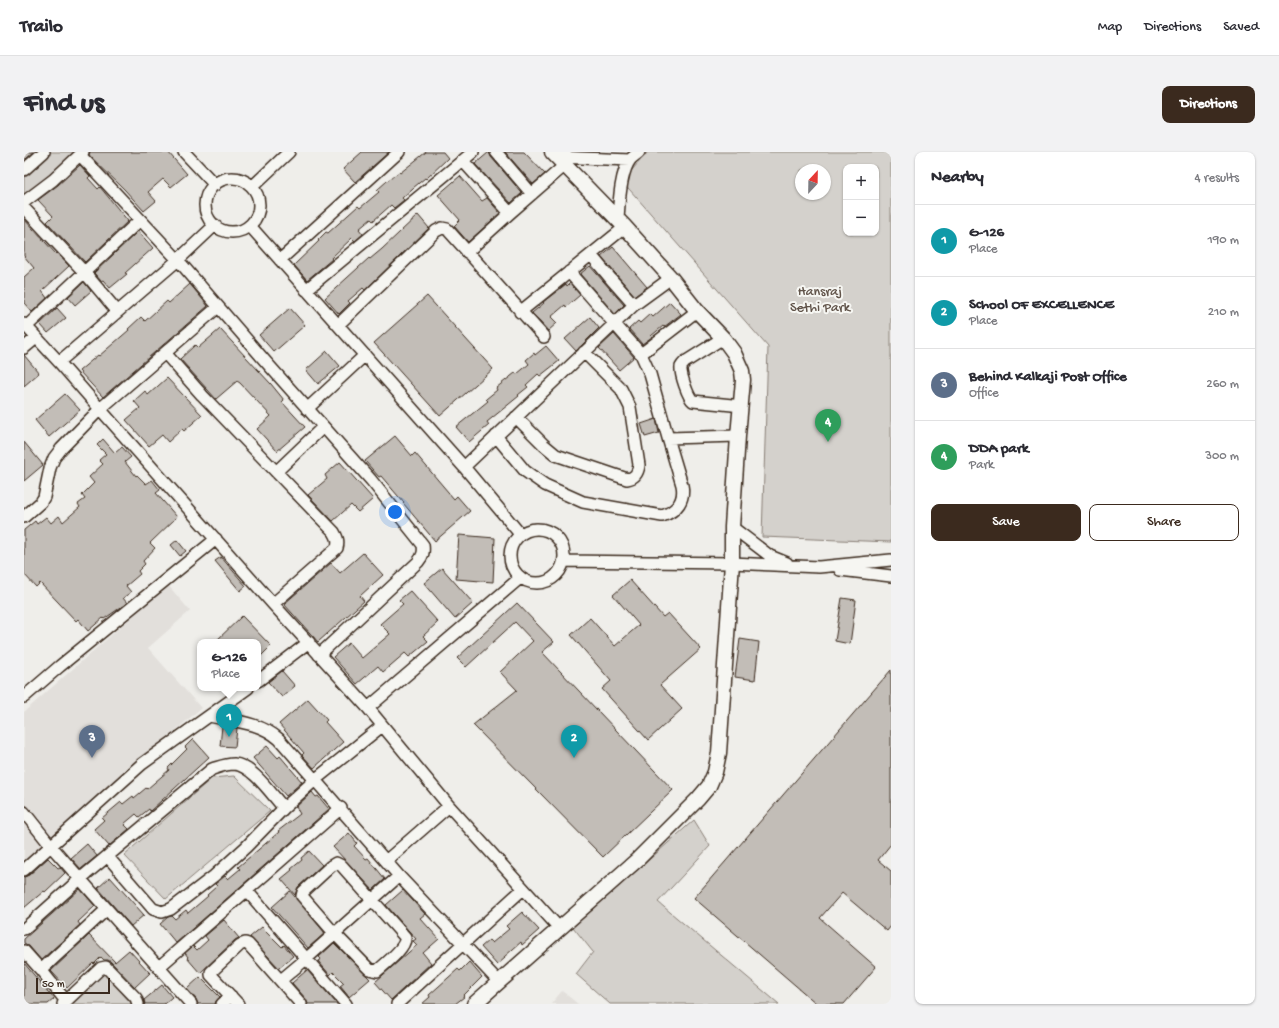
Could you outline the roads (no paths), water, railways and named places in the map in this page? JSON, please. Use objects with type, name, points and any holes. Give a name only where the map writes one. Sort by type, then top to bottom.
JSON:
[{"type":"street","points":[[24,170],[44,152]]},
{"type":"street","points":[[184,152],[215,185]]},
{"type":"street","points":[[252,187],[289,152]]},
{"type":"street","points":[[280,260],[398,152]]},
{"type":"street","points":[[306,290],[473,152]]},
{"type":"street","points":[[496,152],[532,194]]},
{"type":"street","points":[[520,312],[591,255],[621,223],[620,189],[630,160],[639,152]]},
{"type":"street","points":[[24,202],[53,180],[81,154],[178,260],[307,409],[371,480],[419,538],[424,551],[418,562],[319,655]]},
{"type":"street","points":[[467,252],[532,194],[558,158]]},
{"type":"street","points":[[558,158],[630,160]]},
{"type":"street","points":[[474,1004],[637,860],[698,799],[709,786],[715,772],[719,753],[732,563],[732,527],[738,436],[742,406],[742,371],[734,353],[723,338],[697,311],[672,278],[558,158]]},
{"type":"street","points":[[462,161],[510,213]]},
{"type":"street","points":[[234,178],[244,181],[252,187],[258,197],[259,204],[257,216],[250,226],[232,232],[220,229],[215,225],[209,217],[206,202],[208,193],[215,185],[224,180],[234,178]]},
{"type":"street","points":[[24,208],[85,273],[117,311]]},
{"type":"street","points":[[140,220],[85,273],[25,326],[59,362],[273,604],[368,708],[449,806],[560,928]]},
{"type":"street","points":[[59,362],[178,260],[215,225]]},
{"type":"street","points":[[250,226],[464,467],[520,534]]},
{"type":"street","points":[[338,325],[439,229],[442,228],[447,229],[544,337]]},
{"type":"street","points":[[591,255],[610,279],[634,305]]},
{"type":"street","points":[[496,436],[525,471],[545,485],[582,502],[662,516],[670,514],[682,500],[684,492],[650,374],[641,354],[569,272]]},
{"type":"street","points":[[464,467],[634,305],[672,278]]},
{"type":"street","points":[[24,517],[41,502],[44,497],[50,468],[54,458],[61,449],[100,409],[218,306]]},
{"type":"street","points":[[641,354],[697,311]]},
{"type":"street","points":[[24,348],[36,338]]},
{"type":"street","points":[[723,338],[684,362],[681,371],[688,395],[693,401],[742,406]]},
{"type":"street","points":[[516,417],[544,446],[556,455],[627,478],[633,478],[636,475],[639,465],[630,407],[621,388],[584,352]]},
{"type":"street","points":[[165,353],[202,395],[334,532],[338,543],[337,548],[273,604]]},
{"type":"street","points":[[307,409],[365,355]]},
{"type":"street","points":[[276,472],[323,427]]},
{"type":"street","points":[[668,438],[738,436]]},
{"type":"street","points":[[732,527],[770,556],[793,566]]},
{"type":"street","points":[[533,529],[542,529],[550,532],[557,538],[562,545],[564,553],[564,561],[557,575],[543,583],[535,584],[527,582],[514,573],[509,558],[510,550],[513,542],[520,534],[533,529]]},
{"type":"street","points":[[24,697],[216,539]]},
{"type":"street","points":[[819,567],[891,560]]},
{"type":"street","points":[[564,561],[732,563],[819,567],[891,576]]},
{"type":"street","points":[[368,708],[520,578]]},
{"type":"street","points":[[261,678],[309,642]]},
{"type":"street","points":[[24,870],[142,764],[244,691]]},
{"type":"street","points":[[209,716],[254,725],[272,732],[316,779],[400,876],[499,982]]},
{"type":"street","points":[[108,857],[153,908],[159,912],[171,910],[214,876],[316,779],[382,726]]},
{"type":"street","points":[[24,928],[80,879],[212,769],[224,765],[234,764],[243,766],[250,771],[284,808]]},
{"type":"street","points":[[387,860],[449,806]]},
{"type":"street","points":[[159,968],[341,808]]},
{"type":"street","points":[[24,812],[51,846],[191,1004]]},
{"type":"street","points":[[336,863],[342,866],[372,899],[404,935],[406,940],[403,946],[377,970],[374,971],[369,969],[335,934],[303,898],[302,894],[336,863]]},
{"type":"street","points":[[281,980],[400,876]]},
{"type":"street","points":[[397,1004],[523,889]]},
{"type":"street","points":[[247,891],[346,1004]]},
{"type":"street","points":[[41,970],[107,910]]},
{"type":"street","points":[[230,1002],[211,975],[211,972],[242,943],[248,944],[301,1004]]},
{"type":"street","points":[[24,951],[41,970],[64,1003],[100,968],[106,967],[136,998],[138,1004]]},
{"type":"place","name":"DDA park","points":[[828,442]]},
{"type":"place","name":"G-126","points":[[229,737]]},
{"type":"place","name":"Behind Kalkaji Post Office","points":[[92,758]]},
{"type":"place","name":"School OF EXCELLENCE","points":[[574,758]]},
{"type":"park label","name":"Hansraj Sethi Park","points":[[820,298]]}]
